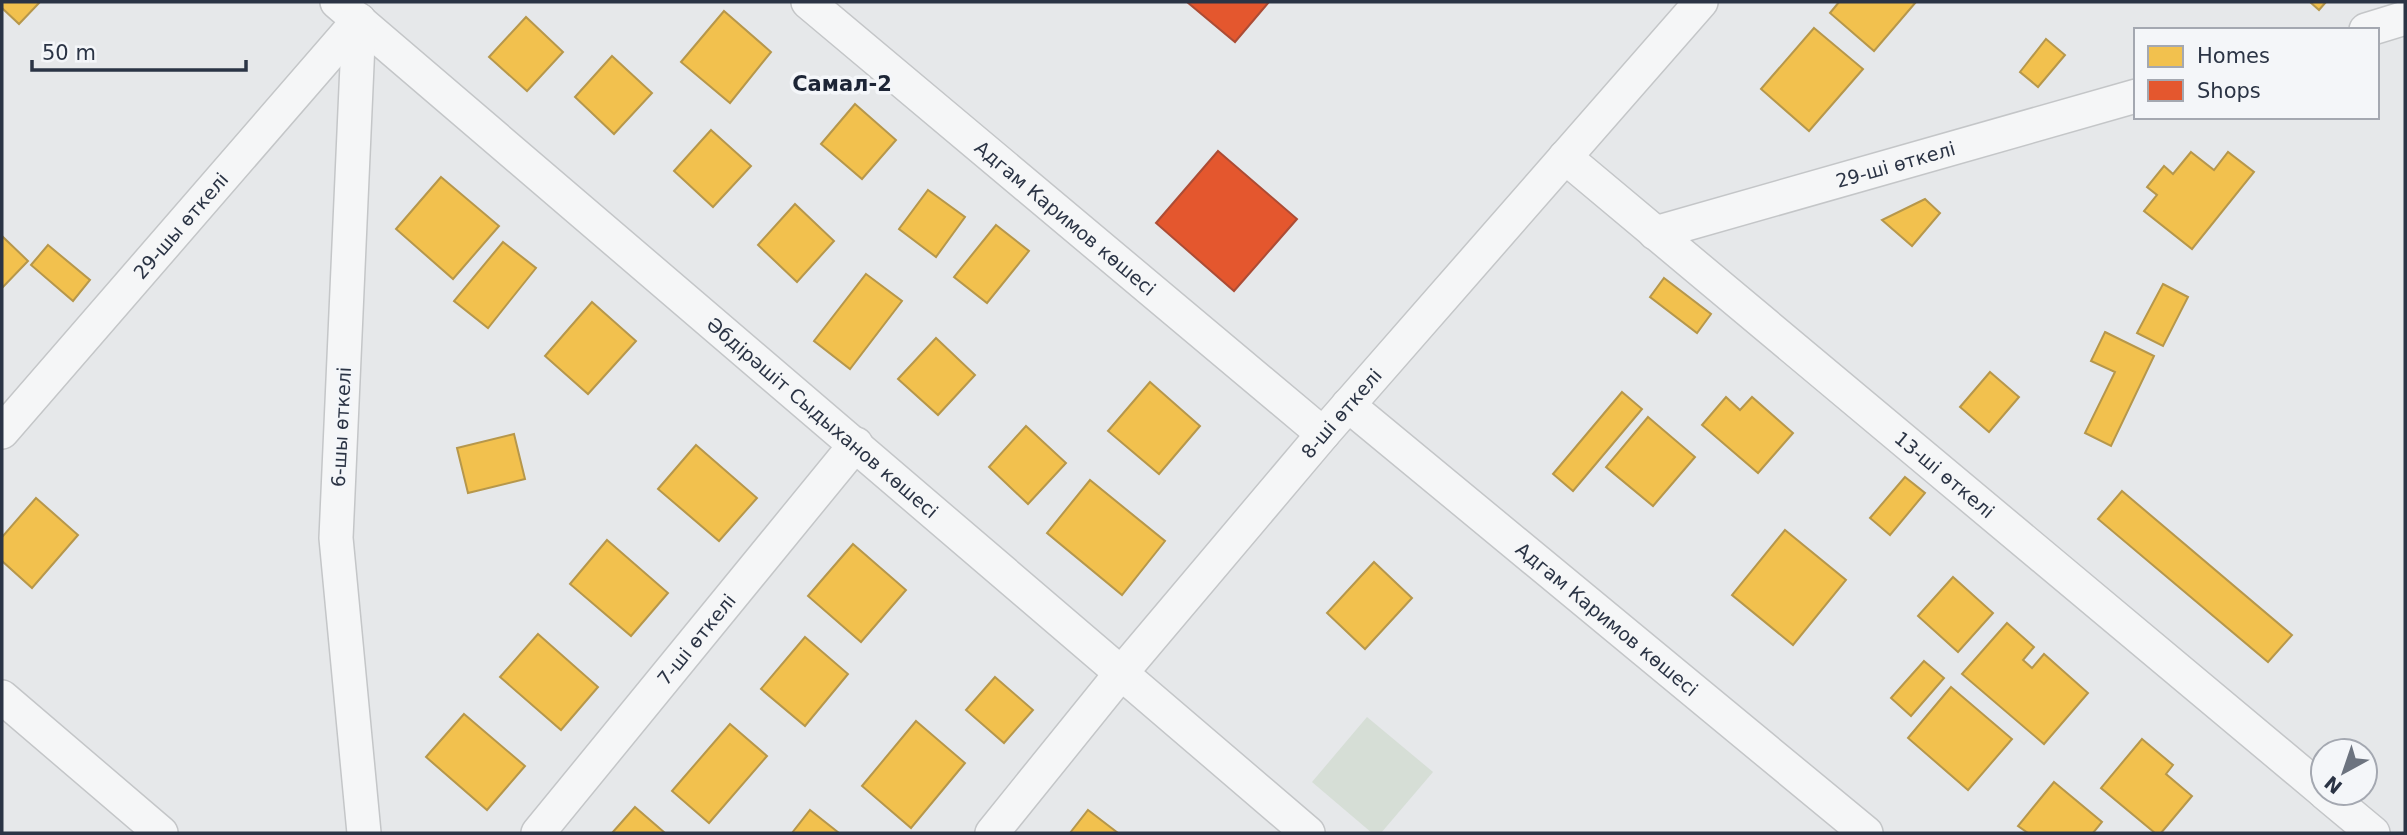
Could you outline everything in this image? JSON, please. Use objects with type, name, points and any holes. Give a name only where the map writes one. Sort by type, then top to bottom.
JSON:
[{"type":"street","name":"Адгам Каримов көшесі","points":[[808,2],[1323,434]]},
{"type":"street","name":"8-ші өткелі","points":[[992,833],[1122,672],[1323,434],[1701,2]]},
{"type":"street","name":"29-шы өткелі","points":[[2,432],[348,11]]},
{"type":"street","name":"Әбдірәшіт Сыдыханов көшесі","points":[[348,11],[1308,833]]},
{"type":"street","name":"6-шы өткелі","points":[[348,11],[336,538],[364,833]]},
{"type":"street","points":[[2372,28],[2405,18]]},
{"type":"street","name":"29-ші өткелі","points":[[1656,233],[2134,97]]},
{"type":"street","name":"13-ші өткелі","points":[[1565,158],[2309,779]]},
{"type":"street","name":"Адгам Каримов көшесі","points":[[1348,405],[1866,833]]},
{"type":"street","name":"7-ші өткелі","points":[[538,833],[856,444]]},
{"type":"street","points":[[2,696],[161,833]]},
{"type":"street","name":"13-ші өткелі","points":[[2342,807],[2373,833]]},
{"type":"shaded area","points":[[1367,717],[1433,772],[1381,833],[1372,833],[1312,782]]},
{"type":"building: Homes","points":[[2,2],[40,2],[19,24],[2,8]]},
{"type":"building: Homes","points":[[1839,2],[1916,2],[1874,51],[1830,13]]},
{"type":"building: Homes","points":[[2310,2],[2326,2],[2319,10]]},
{"type":"building: Homes","points":[[724,11],[771,52],[730,103],[681,62]]},
{"type":"building: Homes","points":[[526,17],[563,52],[527,91],[489,57]]},
{"type":"building: Homes","points":[[1814,28],[1863,69],[1809,131],[1761,89]]},
{"type":"building: Homes","points":[[2046,39],[2065,55],[2038,87],[2020,72]]},
{"type":"building: Homes","points":[[612,56],[652,93],[614,134],[575,97]]},
{"type":"building: Homes","points":[[855,104],[896,140],[862,179],[821,144]]},
{"type":"building: Homes","points":[[711,130],[751,166],[713,207],[674,171]]},
{"type":"building: Homes","points":[[2191,152],[2214,170],[2228,152],[2254,172],[2192,249],[2144,211],[2157,195],[2147,187],[2164,166],[2173,174]]},
{"type":"building: Homes","points":[[441,177],[499,226],[453,279],[396,229]]},
{"type":"building: Homes","points":[[928,190],[965,217],[936,257],[899,229]]},
{"type":"building: Homes","points":[[1925,199],[1940,213],[1912,246],[1882,220]]},
{"type":"building: Homes","points":[[795,204],[834,241],[797,282],[758,245]]},
{"type":"building: Homes","points":[[996,225],[1029,251],[987,303],[954,277]]},
{"type":"building: Homes","points":[[2,236],[28,261],[2,288]]},
{"type":"building: Homes","points":[[503,242],[536,268],[488,328],[454,301]]},
{"type":"building: Homes","points":[[48,245],[90,280],[73,301],[31,265]]},
{"type":"building: Homes","points":[[866,274],[902,301],[850,369],[814,341]]},
{"type":"building: Homes","points":[[1664,278],[1711,314],[1697,333],[1650,297]]},
{"type":"building: Homes","points":[[2163,284],[2188,297],[2163,346],[2137,333]]},
{"type":"building: Homes","points":[[592,302],[636,341],[588,394],[545,356]]},
{"type":"building: Homes","points":[[2105,332],[2154,356],[2111,446],[2085,433],[2115,372],[2091,361]]},
{"type":"building: Homes","points":[[936,338],[975,375],[938,415],[898,379]]},
{"type":"building: Homes","points":[[1990,372],[2019,397],[1989,432],[1960,407]]},
{"type":"building: Homes","points":[[1150,382],[1200,426],[1159,474],[1108,431]]},
{"type":"building: Homes","points":[[1622,392],[1642,409],[1573,491],[1553,474]]},
{"type":"building: Homes","points":[[1726,397],[1740,410],[1752,397],[1793,433],[1758,473],[1702,425]]},
{"type":"building: Homes","points":[[1648,417],[1695,457],[1653,506],[1606,467]]},
{"type":"building: Homes","points":[[1026,426],[1066,463],[1028,504],[989,467]]},
{"type":"building: Homes","points":[[514,434],[525,479],[468,493],[457,448]]},
{"type":"building: Homes","points":[[696,445],[757,498],[719,541],[658,489]]},
{"type":"building: Homes","points":[[1905,477],[1925,493],[1890,535],[1870,518]]},
{"type":"building: Homes","points":[[1090,480],[1165,541],[1122,595],[1047,533]]},
{"type":"building: Homes","points":[[2122,491],[2292,635],[2268,662],[2098,519]]},
{"type":"building: Homes","points":[[36,498],[78,535],[32,588],[2,561],[2,537]]},
{"type":"building: Homes","points":[[1785,530],[1846,580],[1793,645],[1732,595]]},
{"type":"building: Homes","points":[[607,540],[668,593],[631,636],[570,584]]},
{"type":"building: Homes","points":[[853,544],[906,590],[861,642],[808,596]]},
{"type":"building: Homes","points":[[1374,562],[1412,598],[1365,649],[1327,613]]},
{"type":"building: Homes","points":[[1953,577],[1993,613],[1958,652],[1918,616]]},
{"type":"building: Homes","points":[[2007,623],[2034,647],[2023,660],[2032,668],[2044,654],[2088,693],[2044,744],[1962,674]]},
{"type":"building: Homes","points":[[538,634],[598,687],[561,730],[500,677]]},
{"type":"building: Homes","points":[[805,637],[848,674],[805,726],[761,689]]},
{"type":"building: Homes","points":[[1924,661],[1944,678],[1911,716],[1891,698]]},
{"type":"building: Homes","points":[[995,677],[1033,710],[1004,743],[966,710]]},
{"type":"building: Homes","points":[[1951,687],[2012,739],[1968,790],[1908,738]]},
{"type":"building: Homes","points":[[464,714],[525,766],[487,810],[426,757]]},
{"type":"building: Homes","points":[[916,721],[965,763],[911,828],[862,786]]},
{"type":"building: Homes","points":[[730,724],[767,756],[709,823],[672,791]]},
{"type":"building: Homes","points":[[2142,739],[2173,765],[2166,774],[2192,796],[2161,833],[2155,833],[2101,788]]},
{"type":"building: Homes","points":[[2054,782],[2102,822],[2093,833],[2028,833],[2018,826]]},
{"type":"building: Homes","points":[[635,807],[665,833],[612,833]]},
{"type":"building: Homes","points":[[810,810],[839,833],[792,833]]},
{"type":"building: Homes","points":[[1088,810],[1118,833],[1070,833]]},
{"type":"building: Shops","points":[[1187,2],[1269,2],[1235,42]]},
{"type":"building: Shops","points":[[1218,151],[1297,219],[1234,291],[1156,223]]},
{"type":"district","name":"Самал-2","points":[[842,84]]}]
